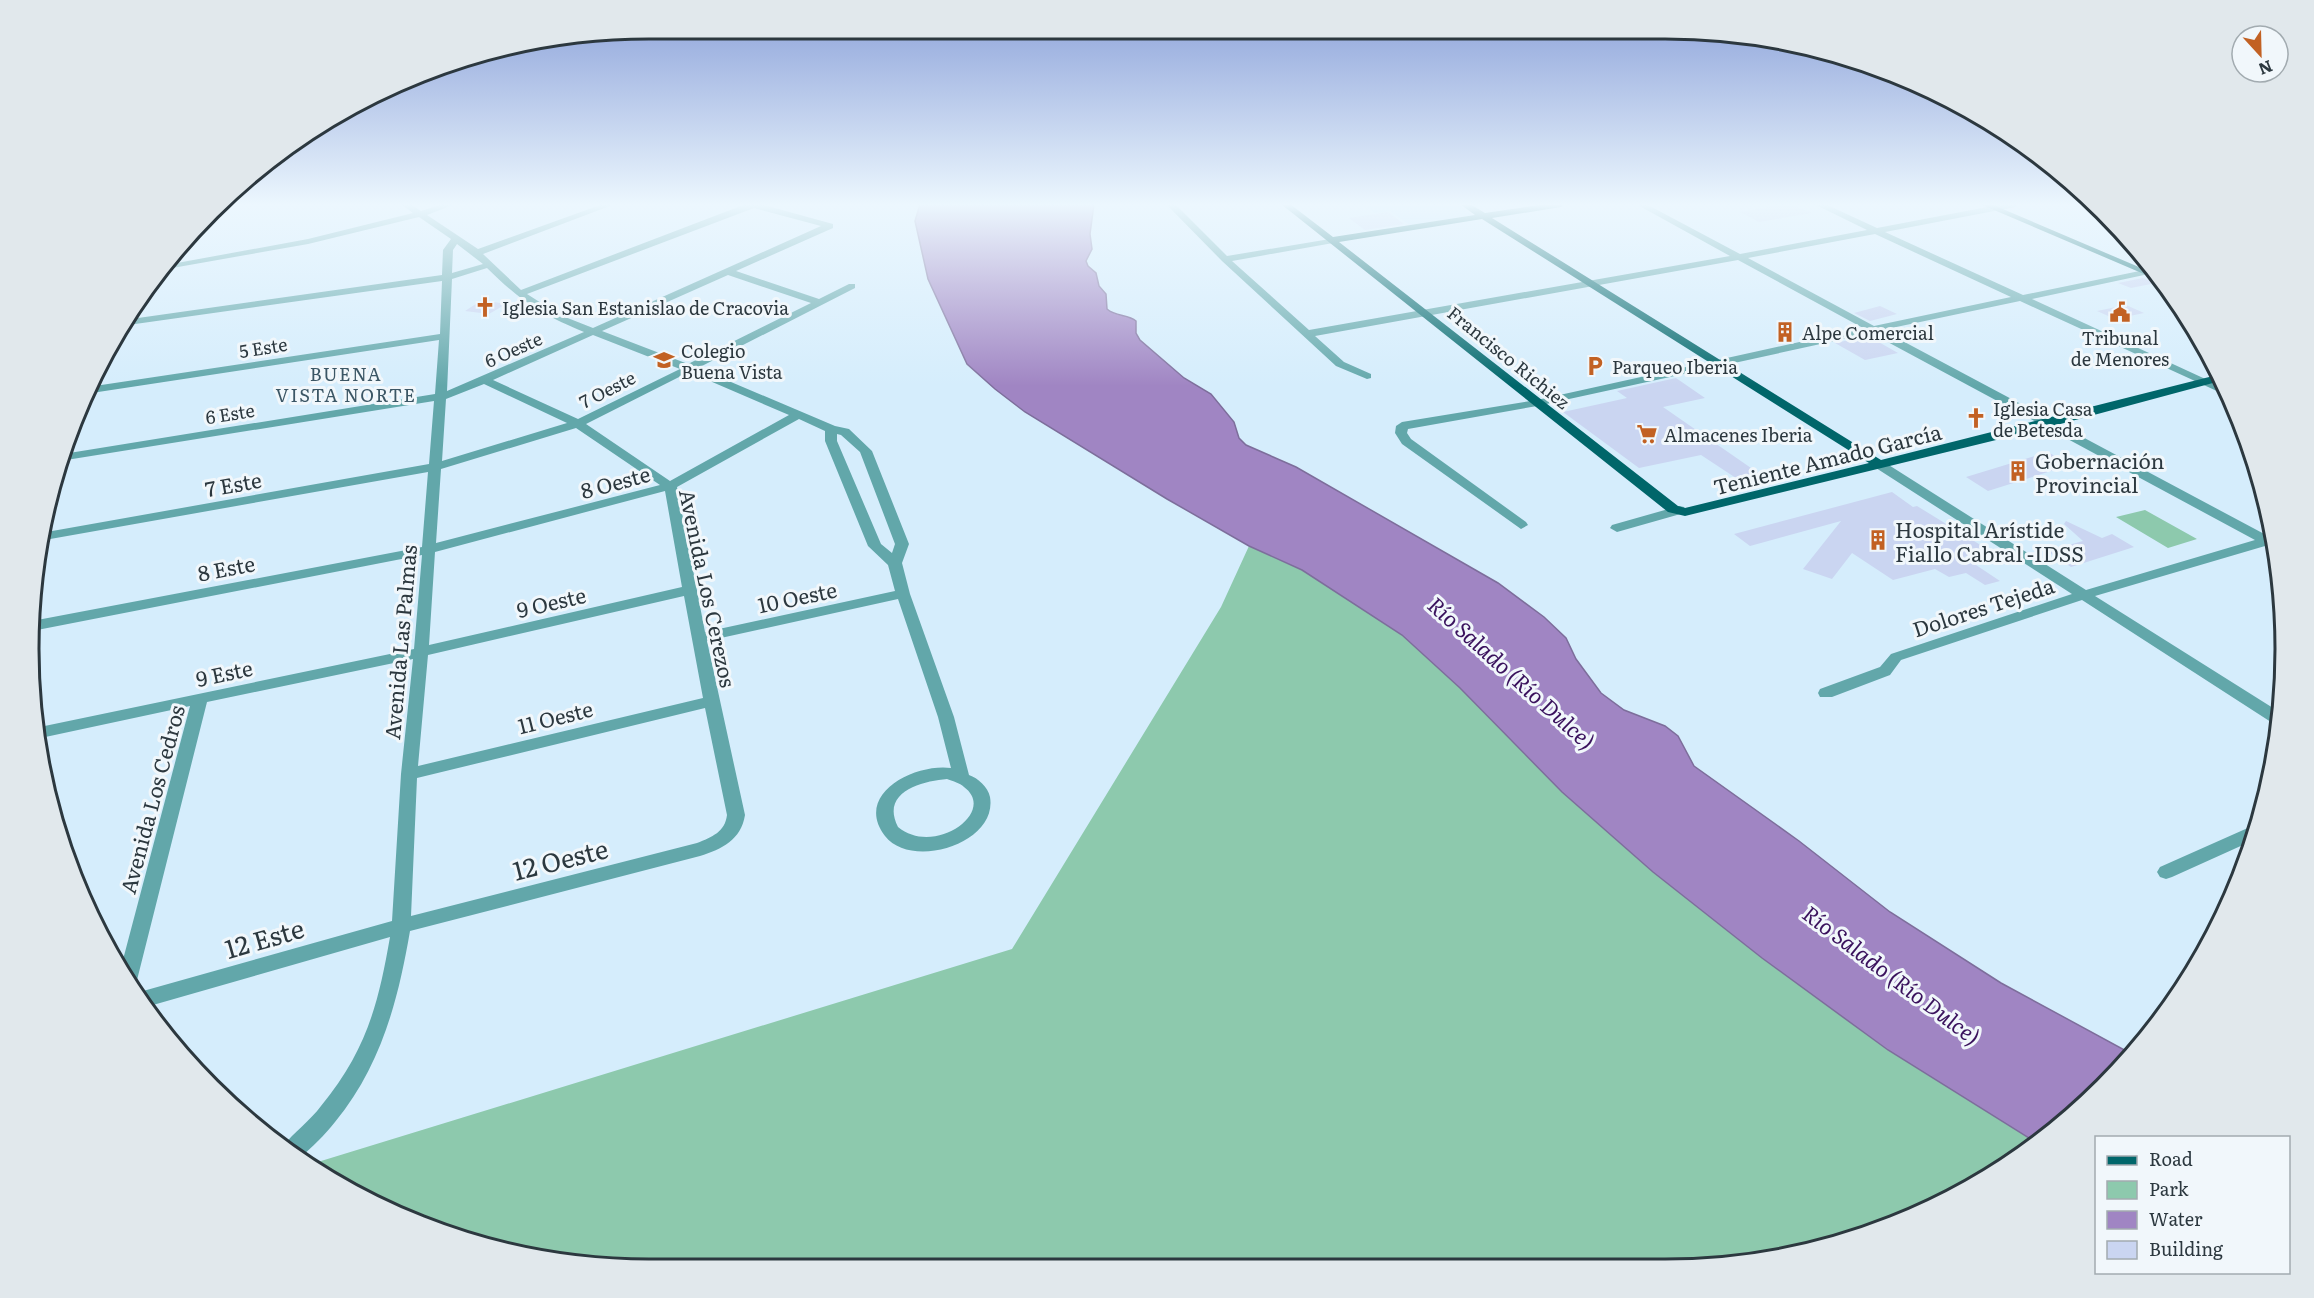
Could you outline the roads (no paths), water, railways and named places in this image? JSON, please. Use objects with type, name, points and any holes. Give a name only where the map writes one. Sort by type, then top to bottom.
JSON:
[{"type":"main road","name":"Francisco Richiez","points":[[1364,265],[1673,509],[1682,511]]},
{"type":"main road","points":[[1562,265],[1880,465]]},
{"type":"main road","points":[[2125,265],[2144,273]]},
{"type":"main road","name":"Teniente Amado García","points":[[1682,511],[1880,465],[2212,379]]},
{"type":"street","name":"Avenida Las Palmas","points":[[297,1146],[327,1116],[348,1088],[371,1048],[385,1007],[401,926],[409,774],[421,652],[445,336],[447,265]]},
{"type":"street","points":[[519,294],[596,265]]},
{"type":"street","name":"6 Oeste","points":[[440,397],[484,380],[745,265]]},
{"type":"street","points":[[1231,265],[1340,364],[1367,376]]},
{"type":"street","points":[[1307,334],[1698,265]]},
{"type":"street","points":[[1755,265],[2265,539]]},
{"type":"street","points":[[1949,265],[2216,388]]},
{"type":"street","points":[[135,321],[447,277],[489,266],[519,294],[555,317],[688,368],[798,416],[845,432],[866,452],[902,544],[895,563],[903,594],[946,717],[962,776],[978,788],[983,802],[979,819],[970,830],[958,838],[938,844],[910,843],[891,831],[886,823],[885,809],[891,796],[906,782],[920,776],[948,773],[962,776]]},
{"type":"street","points":[[728,272],[822,303]]},
{"type":"street","points":[[1521,525],[1406,441],[1401,433],[1402,426],[1537,403],[1714,362],[2144,273]]},
{"type":"street","name":"7 Oeste","points":[[434,467],[578,424],[852,286]]},
{"type":"street","name":"5 Este","points":[[97,389],[445,336]]},
{"type":"street","name":"Avenida Los Cerezos","points":[[484,380],[578,424],[670,486],[711,701],[736,815],[735,825],[730,834]]},
{"type":"street","name":"6 Este","points":[[70,457],[440,397]]},
{"type":"street","name":"8 Oeste","points":[[428,550],[670,486],[798,416]]},
{"type":"street","points":[[831,429],[831,441],[875,546],[895,563]]},
{"type":"street","points":[[1880,465],[2271,715]]},
{"type":"street","name":"7 Este","points":[[50,535],[434,467]]},
{"type":"street","points":[[1617,528],[1682,511]]},
{"type":"street","name":"Dolores Tejeda","points":[[1826,693],[1885,671],[1896,657],[2083,595],[2265,544]]},
{"type":"street","name":"8 Este","points":[[40,625],[428,550]]},
{"type":"street","name":"9 Oeste","points":[[421,652],[690,590]]},
{"type":"street","name":"10 Oeste","points":[[699,638],[903,594]]},
{"type":"street","name":"9 Este","points":[[44,731],[421,652]]},
{"type":"street","name":"Avenida Los Cedros","points":[[130,969],[200,699]]},
{"type":"street","name":"11 Oeste","points":[[409,774],[711,701]]},
{"type":"street","name":"12 Oeste","points":[[401,926],[700,849],[717,843],[730,834]]},
{"type":"street","points":[[2166,872],[2245,837]]},
{"type":"street","name":"12 Este","points":[[149,998],[401,926]]},
{"type":"water","name":"Río Salado (Río Dulce)","points":[[925,265],[1087,265],[1096,273],[1099,286],[1106,294],[1107,309],[1136,321],[1136,333],[1140,340],[1184,378],[1211,394],[1234,422],[1239,438],[1246,445],[1296,467],[1498,583],[1544,617],[1566,638],[1576,659],[1601,693],[1624,710],[1665,726],[1678,736],[1694,766],[1799,841],[1890,912],[2001,983],[2125,1050],[2067,1108],[2029,1138],[1888,1050],[1762,958],[1653,872],[1562,792],[1460,688],[1402,635],[1302,570],[1249,546],[1167,499],[1025,412],[995,389],[967,364],[928,279]]},
{"type":"place","name":"Iglesia San Estanislao de Cracovia","points":[[485,307]]},
{"type":"place","name":"Tribunal de Menores","points":[[2120,312]]},
{"type":"place","name":"Alpe Comercial","points":[[1785,332]]},
{"type":"place","name":"Colegio Buena Vista","points":[[664,360]]},
{"type":"place","name":"Parqueo Iberia","points":[[1595,366]]},
{"type":"place","name":"Iglesia Casa de Betesda","points":[[1976,418]]},
{"type":"place","name":"Almacenes Iberia","points":[[1647,434]]},
{"type":"place","name":"Gobernación Provincial","points":[[2018,471]]},
{"type":"place","name":"Hospital Arístide Fiallo Cabral -IDSS","points":[[1878,540]]},
{"type":"district","name":"BUENA VISTA NORTE","points":[[346,383]]}]
